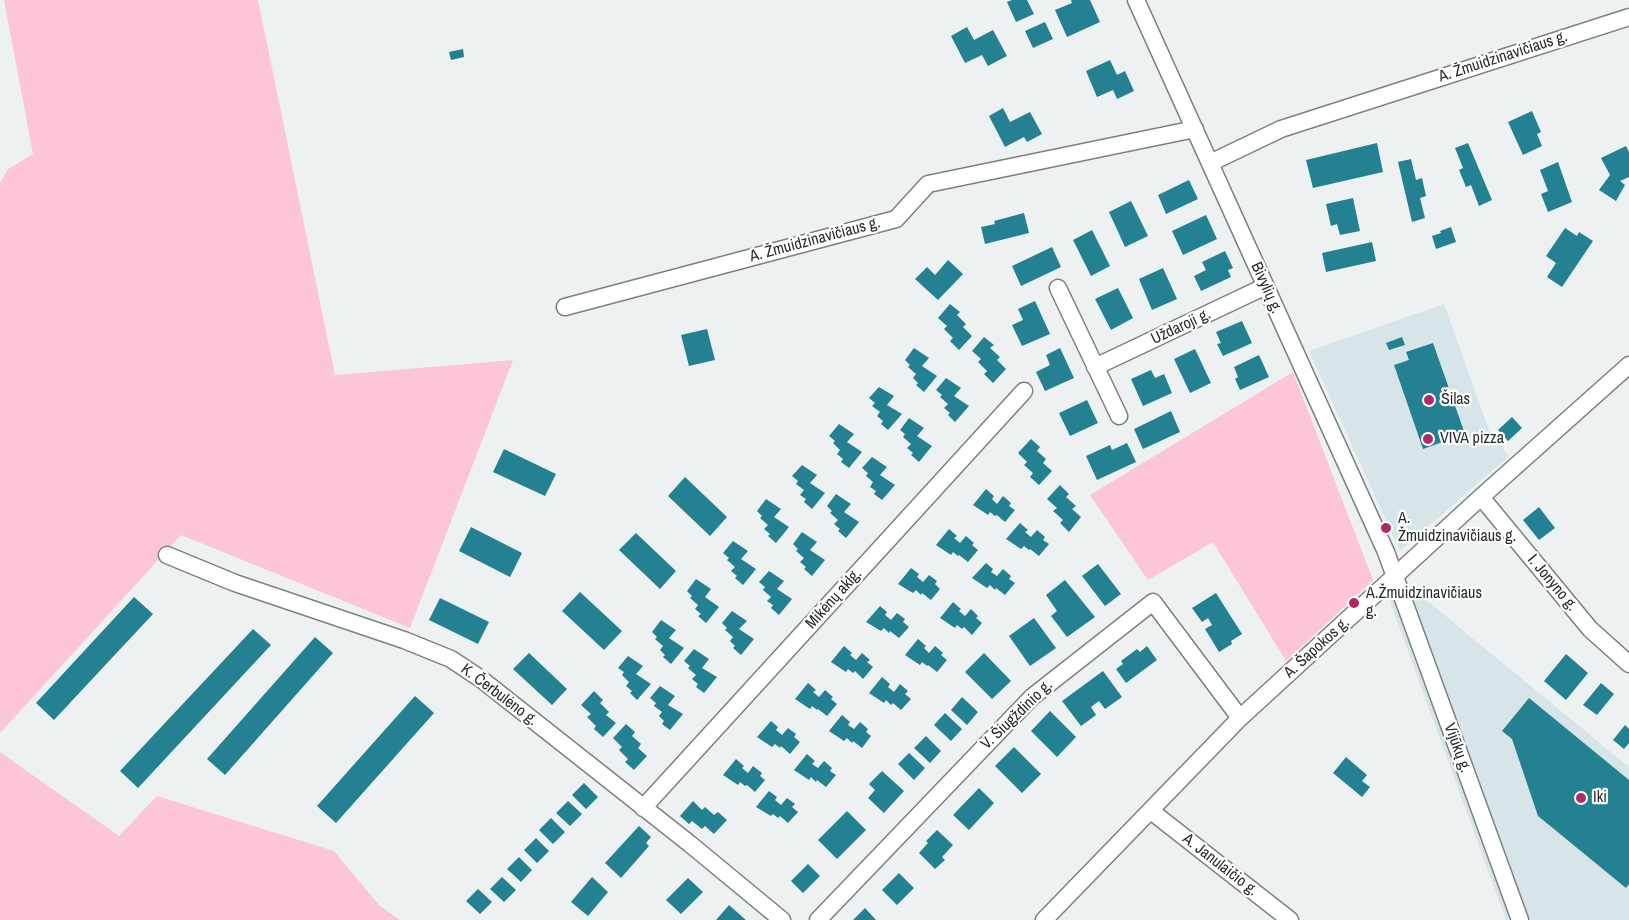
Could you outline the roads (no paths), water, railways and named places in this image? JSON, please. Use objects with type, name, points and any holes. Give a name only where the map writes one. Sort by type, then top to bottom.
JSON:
[{"type":"street","name":"Bivylių g.","points":[[1136,0],[1396,576]]},
{"type":"street","name":"A. Žmuidzinavičiaus g.","points":[[1210,164],[1281,129],[1629,17]]},
{"type":"street","name":"A. Žmuidzinavičiaus g.","points":[[565,307],[896,219],[928,184],[1195,129]]},
{"type":"street","name":"Uždaroji g.","points":[[1095,367],[1266,286]]},
{"type":"street","points":[[1058,288],[1119,416]]},
{"type":"street","name":"A. Šapokos g.","points":[[1044,920],[1240,718],[1629,365]]},
{"type":"street","name":"Mikėnų aklg.","points":[[643,808],[1024,391]]},
{"type":"street","name":"I. Jonyno g.","points":[[1481,497],[1590,629],[1629,664]]},
{"type":"street","name":"K. Čerbulėno g.","points":[[167,555],[235,583],[404,640],[451,659],[482,680],[690,844],[782,920]]},
{"type":"street","name":"Vijūkų g.","points":[[1396,576],[1520,920]]},
{"type":"street","name":"V. Šiugždinio g.","points":[[818,920],[1032,697],[1153,602],[1240,718]]},
{"type":"street","name":"A. Janulaičio g.","points":[[1151,811],[1290,920]]},
{"type":"place","name":"Šilas","points":[[1429,400]]},
{"type":"place","name":"VIVA pizza","points":[[1428,439]]},
{"type":"place","name":"A. Žmuidzinavičiaus g.","points":[[1386,528]]},
{"type":"place","name":"A.Žmuidzinavičiaus g.","points":[[1354,603]]},
{"type":"place","name":"Iki","points":[[1581,798]]}]
